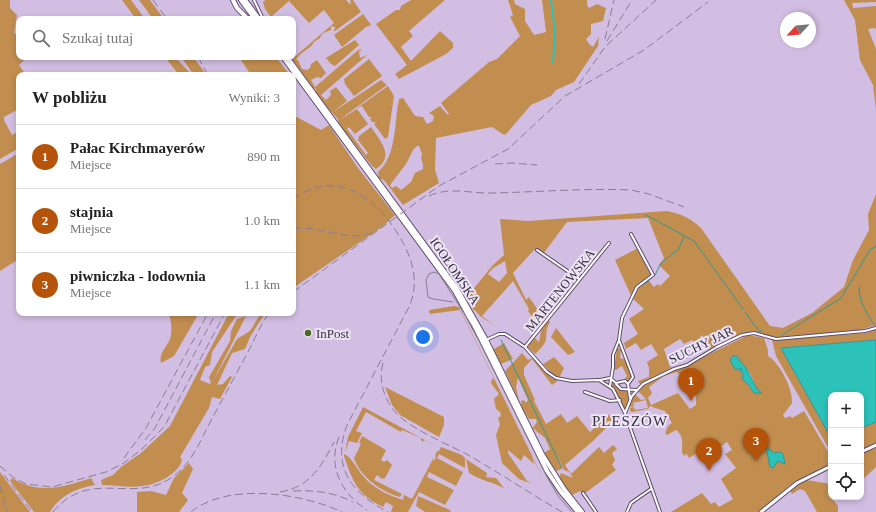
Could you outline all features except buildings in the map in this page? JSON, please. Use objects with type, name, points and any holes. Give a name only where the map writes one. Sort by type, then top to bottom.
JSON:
[{"type":"main road","points":[[232,0],[245,16]]},
{"type":"main road","points":[[247,0],[257,16]]},
{"type":"main road","points":[[242,2],[253,16]]},
{"type":"main road","name":"IGOŁOMSKA","points":[[285,60],[294,72]]},
{"type":"main road","name":"IGOŁOMSKA","points":[[289,60],[453,287],[484,341],[542,454],[564,489],[582,512]]},
{"type":"main road","name":"IGOŁOMSKA","points":[[296,74],[379,183]]},
{"type":"main road","name":"IGOŁOMSKA","points":[[484,341],[547,471],[561,492],[578,512]]},
{"type":"street","points":[[254,0],[262,16]]},
{"type":"street","points":[[237,8],[242,2]]},
{"type":"street","points":[[610,386],[610,378],[614,367],[613,355],[619,340],[622,318],[637,287],[654,274],[631,234]]},
{"type":"street","name":"MARTENOWSKA","points":[[525,347],[609,243]]},
{"type":"street","points":[[537,250],[579,279]]},
{"type":"street","name":"SUCHY JAR","points":[[625,413],[630,399],[636,390],[656,376],[687,365],[717,347],[746,334],[754,333],[776,339],[865,331],[876,328]]},
{"type":"street","points":[[484,341],[502,333],[525,347],[547,372],[556,378],[572,381],[610,378]]},
{"type":"street","points":[[619,340],[633,377],[628,384],[630,399]]},
{"type":"street","points":[[610,378],[620,388],[636,390]]},
{"type":"street","points":[[599,380],[610,386],[620,400],[660,512]]},
{"type":"street","points":[[616,383],[623,381],[628,384]]},
{"type":"street","points":[[585,392],[610,401],[620,400]]},
{"type":"street","points":[[864,451],[876,445]]},
{"type":"street","points":[[761,512],[797,483],[828,468]]},
{"type":"street","points":[[627,512],[631,504],[652,488]]},
{"type":"street","points":[[583,493],[596,512]]},
{"type":"shaded area","points":[[0,0],[10,0],[10,8],[17,15],[14,33],[16,34],[16,60],[25,60],[19,65],[24,72],[16,72],[16,111],[4,117],[4,120],[12,135],[16,133],[16,150],[0,159]]},
{"type":"shaded area","points":[[122,0],[131,0],[143,16],[134,16]]},
{"type":"shaded area","points":[[139,0],[150,0],[162,16],[151,16]]},
{"type":"shaded area","points":[[266,0],[346,0],[350,4],[350,0],[353,0],[361,12],[335,31],[335,27],[331,26],[331,30],[323,33],[319,39],[296,60],[296,56],[334,23],[324,10],[309,23],[289,1],[270,16],[265,9],[263,2]]},
{"type":"shaded area","points":[[411,0],[445,0],[409,31],[413,36],[401,47],[411,61],[440,31],[453,43],[453,48],[446,54],[399,79],[395,74],[407,65],[376,24],[396,10],[400,10],[401,6]]},
{"type":"shaded area","points":[[508,0],[514,0],[515,4],[525,9],[525,21],[534,35],[546,32],[542,0],[587,0],[587,5],[589,8],[597,4],[606,8],[603,21],[591,24],[591,34],[586,39],[593,47],[599,37],[598,46],[574,82],[556,90],[551,96],[531,105],[504,135],[492,127],[436,138],[435,170],[439,183],[403,205],[384,180],[381,180],[377,175],[379,176],[378,172],[389,157],[392,148],[399,99],[403,98],[415,116],[423,117],[427,124],[433,121],[434,116],[429,113],[440,106],[448,115],[449,114],[441,103],[489,62],[497,59],[520,36],[510,17],[513,15]],"holes":[[[419,146],[422,154],[421,158],[423,169],[415,173],[411,182],[401,190],[396,186],[392,188],[390,185],[406,164],[413,150]]]},
{"type":"shaded area","points":[[844,0],[876,0],[876,2],[852,3],[853,8],[876,6],[876,30],[875,28],[868,29],[876,49],[876,110],[873,85],[860,60],[855,20]]},
{"type":"shaded area","points":[[363,14],[371,25],[366,27],[342,47],[334,35]]},
{"type":"shaded area","points":[[355,40],[359,45],[335,66],[326,58]]},
{"type":"shaded area","points":[[360,49],[362,50],[359,51],[360,58],[367,55],[321,95],[326,100],[331,95],[330,91],[336,87],[347,101],[333,112],[381,80],[387,85],[339,120],[357,109],[368,124],[355,134],[349,127],[347,129],[366,155],[368,153],[358,140],[359,136],[371,127],[382,143],[385,154],[385,159],[382,164],[376,169],[372,166],[375,170],[339,124],[338,119],[317,96],[315,92],[316,89],[313,88],[293,60],[298,60],[302,69],[307,70],[310,68],[311,64],[317,60],[326,73],[321,78],[317,77],[311,80],[315,87]]},
{"type":"shaded area","points":[[369,59],[382,76],[354,96],[345,84],[344,79]]},
{"type":"shaded area","points":[[167,60],[178,60],[189,72],[177,72]]},
{"type":"shaded area","points":[[183,60],[195,60],[205,72],[192,72]]},
{"type":"shaded area","points":[[241,60],[278,60],[288,72],[249,72]]},
{"type":"shaded area","points":[[388,86],[394,96],[388,137],[385,139],[374,124],[376,122],[372,122],[370,119],[372,117],[369,117],[362,106],[357,108]]},
{"type":"shaded area","points":[[296,117],[321,130],[329,125],[358,168],[395,215],[382,227],[296,286]]},
{"type":"shaded area","points":[[16,155],[16,261],[0,271],[0,164]]},
{"type":"shaded area","points":[[876,194],[876,325],[860,330],[780,338],[752,332],[727,339],[709,350],[708,348],[710,345],[702,335],[695,343],[692,340],[684,344],[680,339],[664,349],[670,367],[681,368],[748,335],[764,338],[768,350],[768,356],[773,359],[781,370],[788,384],[792,397],[792,403],[783,415],[785,418],[790,416],[792,418],[804,411],[828,450],[828,466],[789,486],[759,512],[671,512],[702,493],[711,504],[715,502],[719,507],[733,499],[721,479],[736,468],[725,454],[732,450],[727,442],[713,452],[709,446],[689,458],[686,453],[685,456],[682,453],[682,440],[679,432],[676,430],[667,435],[665,433],[668,426],[672,423],[665,411],[652,407],[651,405],[648,409],[632,412],[630,411],[630,408],[634,407],[635,410],[648,408],[646,400],[633,403],[634,406],[630,407],[629,404],[635,394],[641,400],[646,399],[638,391],[642,387],[638,381],[649,377],[647,362],[658,355],[651,344],[641,350],[636,343],[626,349],[624,343],[638,334],[629,319],[644,309],[632,298],[615,260],[638,248],[653,274],[638,286],[634,293],[634,297],[638,287],[648,280],[654,287],[658,284],[660,286],[670,276],[659,265],[664,258],[648,218],[567,222],[543,254],[537,249],[534,250],[513,273],[526,300],[529,297],[538,310],[536,312],[543,323],[540,328],[528,311],[529,309],[513,281],[482,316],[495,326],[480,316],[475,310],[474,311],[467,297],[492,266],[504,255],[500,219],[528,221],[667,211],[686,217],[701,228],[770,326],[783,328],[812,313],[844,287],[853,260],[869,230],[868,214]],"holes":[[[505,261],[507,273],[499,282],[488,274],[493,268]],[[736,356],[750,373],[757,389],[754,393],[748,384],[742,379],[743,374],[741,368],[736,369],[733,364]],[[677,372],[688,383],[683,391],[687,394],[692,390],[696,397],[696,405],[690,409],[678,393],[651,405],[648,398],[652,393],[649,387],[664,376]]]},
{"type":"shaded area","points":[[454,306],[459,307],[544,480],[532,457],[534,464],[524,455],[521,461],[508,450],[508,453],[527,481],[532,484],[519,479],[502,463],[496,435],[500,424],[498,418],[501,416],[500,412],[496,409],[494,399],[499,394],[491,383],[492,379],[494,379],[460,310],[430,314],[429,310]]},
{"type":"shaded area","points":[[169,316],[197,316],[174,356],[161,363],[161,355],[171,337],[171,324]]},
{"type":"shaded area","points":[[227,316],[236,316],[212,352],[210,365],[205,367],[200,380],[210,384],[211,382],[209,377],[230,341],[231,331],[237,319],[246,316],[213,381],[237,339],[250,331],[259,316],[263,316],[250,337],[245,349],[232,353],[217,385],[223,384],[230,376],[232,377],[220,399],[212,397],[209,408],[180,457],[182,460],[176,470],[166,478],[148,485],[132,487],[102,485],[101,480],[113,475],[121,467],[141,453],[170,426]]},
{"type":"shaded area","points":[[548,320],[550,322],[546,341],[535,354],[527,346],[534,337],[539,342],[541,331]]},
{"type":"shaded area","points":[[556,328],[575,352],[568,355],[551,337]]},
{"type":"shaded area","points":[[876,329],[876,340],[781,348],[828,433],[828,447],[776,356],[772,340],[867,333]]},
{"type":"shaded area","points":[[876,340],[876,422],[864,427],[864,392],[828,392],[828,433],[781,348]]},
{"type":"shaded area","points":[[504,343],[513,359],[501,364],[490,344],[494,349]]},
{"type":"shaded area","points":[[617,348],[621,349],[620,358],[624,359],[633,377],[630,382],[628,382],[625,378],[627,376],[622,366],[616,370],[614,369]]},
{"type":"shaded area","points":[[522,353],[528,360],[533,358],[550,377],[558,381],[552,385],[532,359],[524,368],[524,375],[535,400],[534,401],[546,424],[561,414],[567,423],[577,416],[590,432],[610,414],[614,420],[593,441],[565,465],[571,474],[599,447],[604,453],[613,445],[617,449],[612,453],[615,460],[612,465],[616,470],[584,494],[580,491],[572,495],[572,497],[559,478],[561,473],[573,478],[569,472],[564,470],[557,456],[562,469],[556,471],[544,453],[550,449],[545,438],[533,428],[536,436],[532,429],[537,422],[536,419],[529,419],[524,410],[531,426],[522,409],[521,401],[524,400],[526,403],[528,400],[518,378],[516,387],[519,400],[505,371]]},
{"type":"shaded area","points":[[733,356],[736,356],[746,368],[757,389],[762,393],[754,393],[748,384],[742,379],[743,374],[740,370],[742,369],[735,369],[730,360]]},
{"type":"shaded area","points":[[554,357],[564,368],[559,378],[554,376],[543,364]]},
{"type":"shaded area","points":[[612,381],[620,390],[628,391],[629,399],[625,411],[618,395],[611,386]]},
{"type":"shaded area","points":[[385,387],[444,417],[444,425],[439,437],[400,415],[392,405]]},
{"type":"shaded area","points":[[363,407],[436,446],[424,440],[423,442],[421,438],[402,430],[401,432],[366,412],[356,431],[362,433],[357,443],[349,441],[345,453],[348,437]]},
{"type":"shaded area","points":[[876,422],[876,443],[864,449],[864,428]]},
{"type":"shaded area","points":[[763,432],[766,433],[768,449],[775,453],[780,452],[783,454],[785,464],[778,461],[773,468],[770,467]]},
{"type":"shaded area","points":[[362,436],[386,450],[381,460],[384,462],[387,460],[392,465],[385,478],[382,479],[377,475],[374,480],[402,494],[400,497],[393,495],[372,483],[357,465],[354,458],[361,444],[359,443]]},
{"type":"shaded area","points":[[441,447],[462,455],[465,458],[465,468],[439,454],[437,458],[463,472],[456,486],[429,472],[427,477],[454,490],[445,505],[419,492],[408,512],[391,512],[393,506],[386,502],[383,507],[367,497],[353,480],[344,456],[344,454],[350,458],[367,481],[388,494],[404,500],[404,495],[412,499],[434,457],[433,461],[436,458],[435,456],[437,451],[439,451]]},
{"type":"shaded area","points":[[876,447],[876,467],[864,478],[864,464],[864,453]]},
{"type":"shaded area","points":[[466,459],[487,473],[486,477],[496,478],[504,488],[469,473]]},
{"type":"shaded area","points":[[189,463],[193,469],[182,493],[188,500],[179,512],[137,512],[137,492],[151,491],[166,495],[174,478]]},
{"type":"shaded area","points":[[0,472],[30,512],[0,512]]},
{"type":"shaded area","points":[[12,478],[22,483],[41,488],[51,488],[71,484],[91,478],[95,485],[75,490],[70,493],[59,501],[50,512],[34,512],[10,481]]},
{"type":"shaded area","points":[[806,480],[828,484],[828,500],[833,500],[838,506],[838,512],[817,512],[805,491],[800,489],[792,494],[790,490]]},
{"type":"shaded area","points":[[418,496],[450,510],[451,512],[425,512],[416,506]]},
{"type":"waterway","name":"SUCHY JAR","points":[[551,0],[555,32],[553,62]]},
{"type":"waterway","points":[[646,215],[694,241],[743,309]]},
{"type":"waterway","points":[[646,283],[655,275],[661,263],[678,250],[684,237]]},
{"type":"waterway","points":[[782,335],[841,298],[870,250],[876,246]]},
{"type":"waterway","points":[[859,287],[862,302],[875,326]]},
{"type":"waterway","points":[[745,312],[759,331],[762,331]]},
{"type":"waterway","points":[[501,340],[562,468]]},
{"type":"tram line","points":[[453,302],[428,297],[426,280],[429,274],[434,272],[439,274],[472,326],[547,477],[558,496],[572,512]]},
{"type":"railway","points":[[153,0],[165,16]]},
{"type":"railway","points":[[605,39],[614,0]]},
{"type":"railway","points":[[607,41],[632,0]]},
{"type":"railway","points":[[579,84],[605,47],[656,0]]},
{"type":"railway","points":[[296,290],[439,186],[508,149],[565,96],[644,50],[708,2]]},
{"type":"railway","points":[[200,60],[206,72]]},
{"type":"railway","points":[[495,164],[512,163],[537,165]]},
{"type":"railway","points":[[296,197],[307,191],[321,186],[335,186],[360,194],[382,213],[392,225],[404,244],[412,263],[414,283],[410,305],[347,425],[343,440],[343,466],[348,478],[364,496],[375,505],[388,512]]},
{"type":"railway","points":[[429,196],[445,191],[493,193],[631,190],[649,194],[684,207]]},
{"type":"railway","points":[[296,229],[313,229],[352,236],[372,233]]},
{"type":"railway","points":[[124,458],[146,428],[206,316]]},
{"type":"railway","points":[[145,440],[155,428],[214,316]]},
{"type":"railway","points":[[0,466],[14,478],[26,484],[52,487],[106,472],[124,463],[142,449],[164,427],[223,316]]},
{"type":"railway","points":[[53,512],[68,499],[82,491],[113,488],[144,488],[160,484],[181,470],[198,447],[267,316]]},
{"type":"railway","points":[[383,363],[381,376],[385,396],[392,408],[403,419],[421,431],[470,456],[562,512]]},
{"type":"railway","points":[[339,437],[335,459],[339,479],[350,496],[367,510]]},
{"type":"railway","points":[[280,492],[299,486],[307,481],[324,460],[334,442]]},
{"type":"railway","points":[[4,475],[32,512]]},
{"type":"railway","points":[[0,486],[7,512]]},
{"type":"railway","points":[[293,491],[324,492],[353,502]]},
{"type":"railway","points":[[191,512],[206,503],[224,497],[244,494],[286,496],[326,505],[342,512]]},
{"type":"place","name":"InPost","points":[[308,333]]},
{"type":"place","name":"Pałac Kirchmayerów","points":[[691,401]]},
{"type":"place","name":"piwniczka - lodownia","points":[[756,461]]},
{"type":"place","name":"stajnia","points":[[709,471]]},
{"type":"district","name":"PLESZÓW","points":[[630,421]]}]
